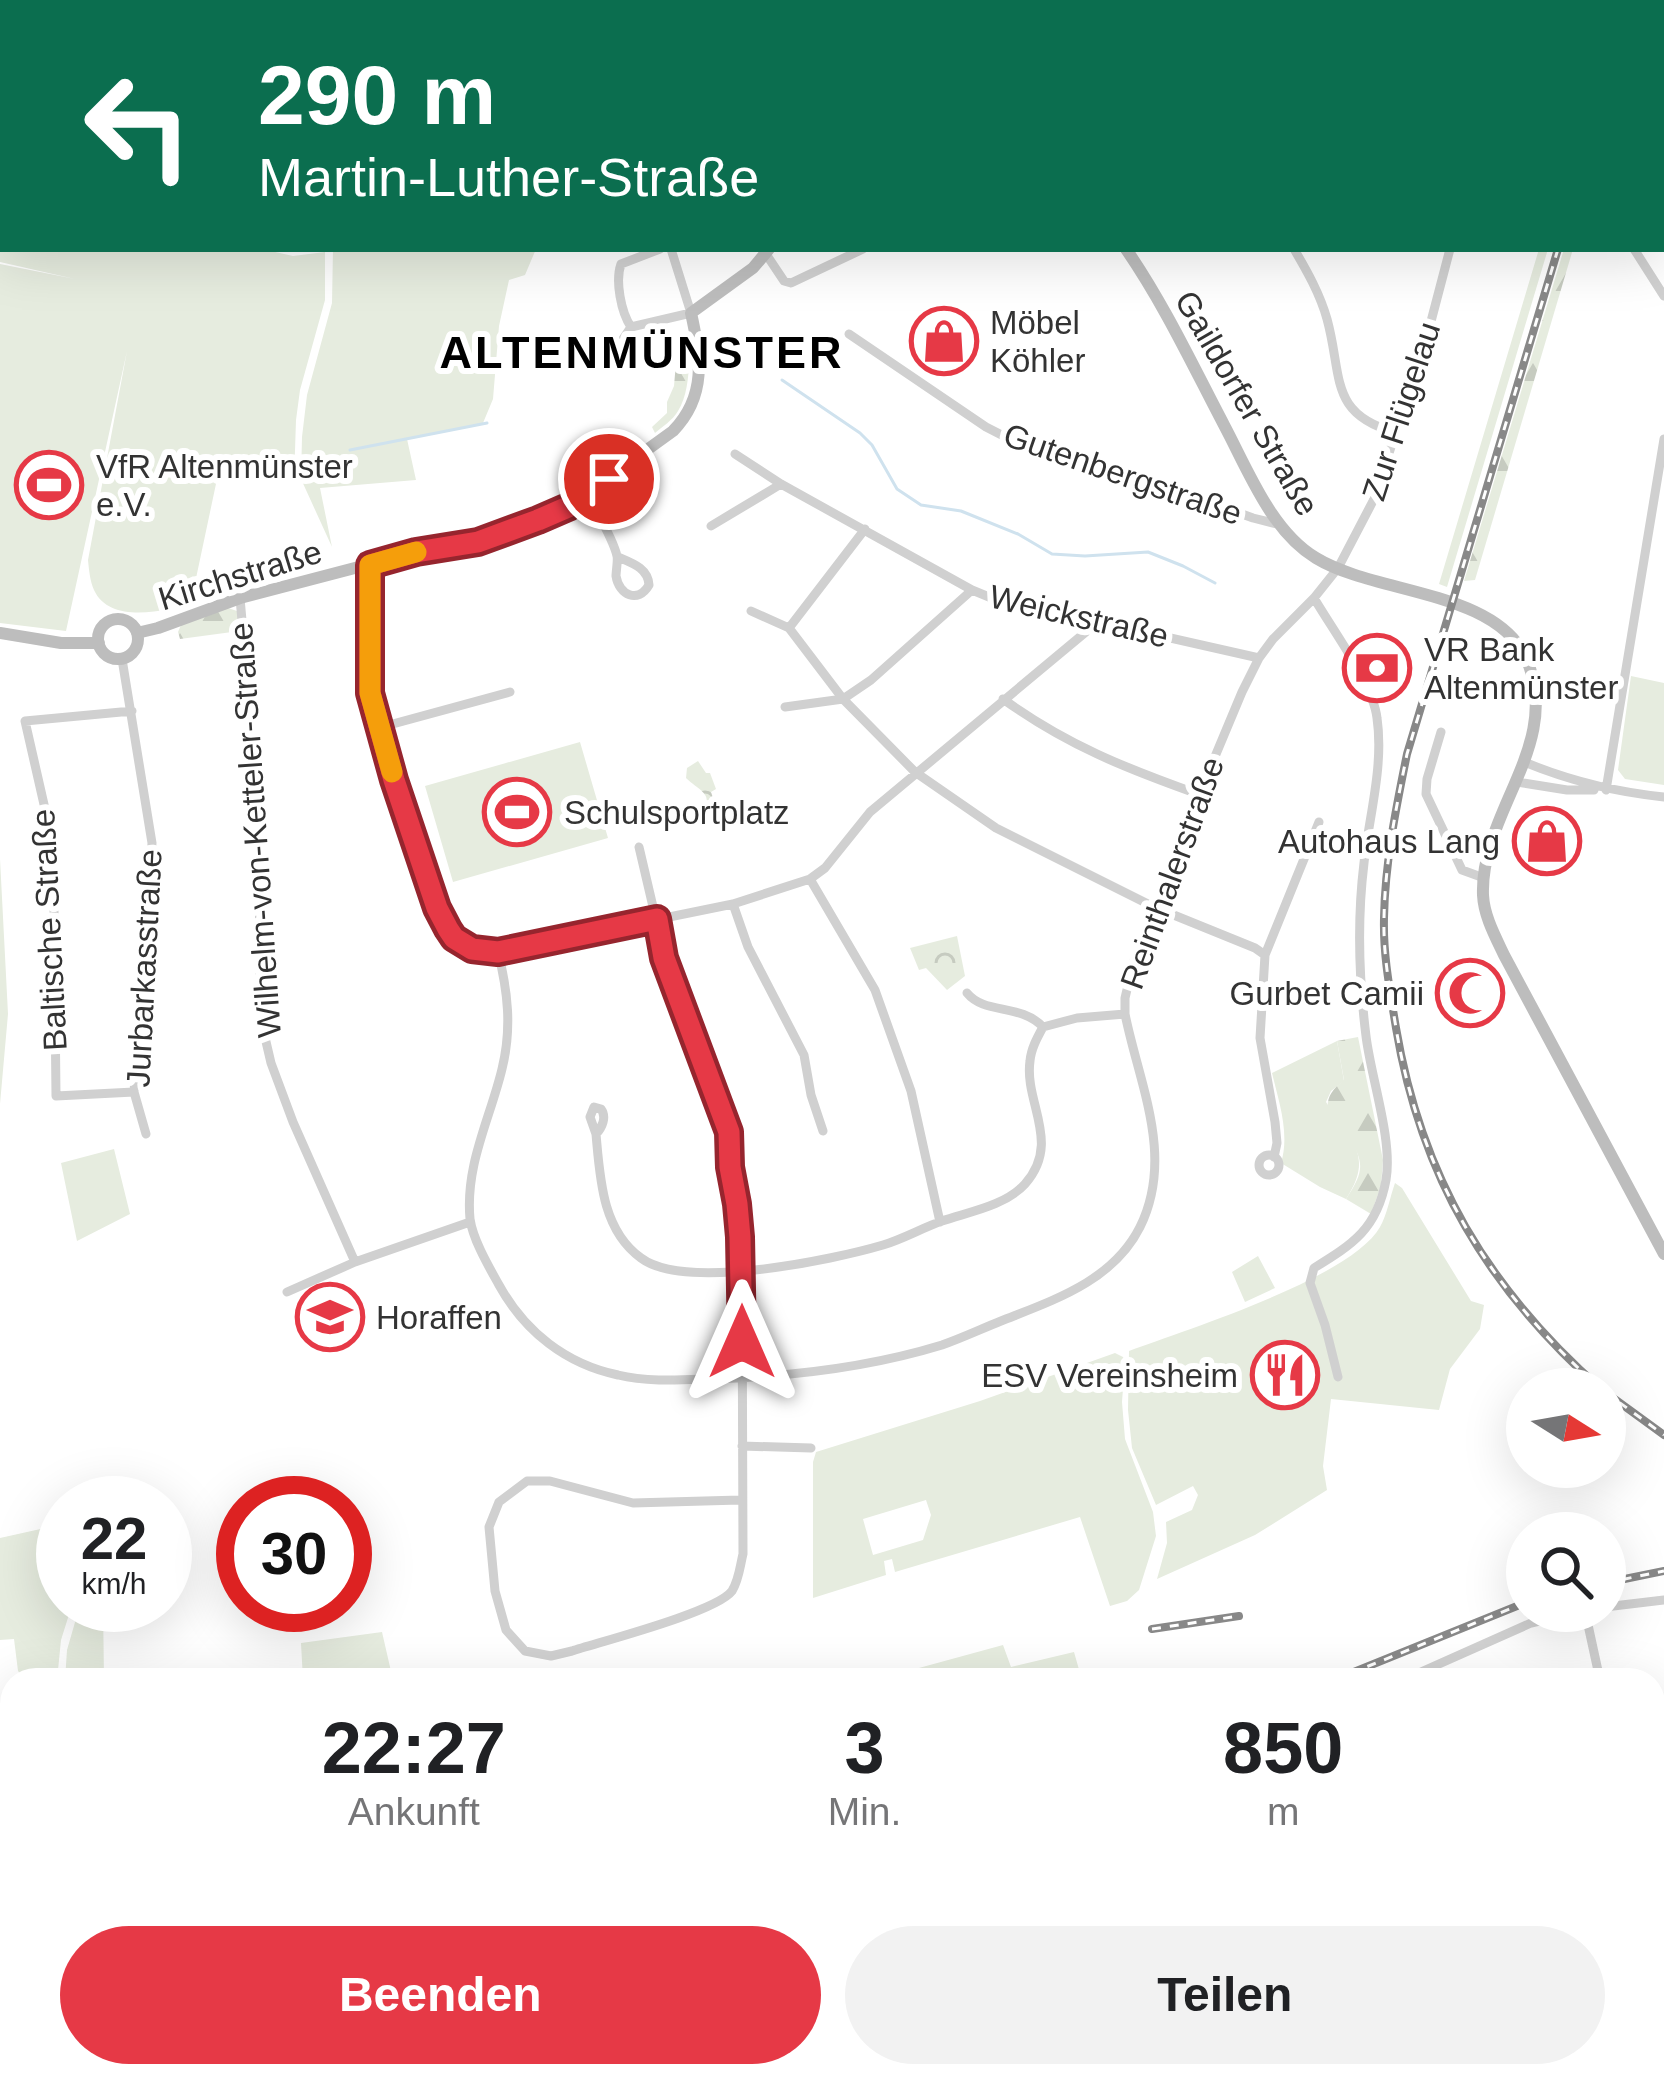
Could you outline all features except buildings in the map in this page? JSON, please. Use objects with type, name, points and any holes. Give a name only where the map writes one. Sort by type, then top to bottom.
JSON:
[{"type":"main road","points":[[692,313],[753,268],[766,252]]},
{"type":"main road","name":"Gaildorfer Straße","points":[[1128,252],[1254,483],[1296,542],[1338,568],[1484,617],[1523,652],[1537,703],[1534,730],[1493,840],[1484,878],[1485,909],[1504,955],[1664,1253]]},
{"type":"main road","name":"Kirchstraße","points":[[137,633],[240,598],[416,552],[478,542],[568,507],[674,431],[687,416],[697,390],[700,351],[692,313]]},
{"type":"main road","name":"Kirchstraße","points":[[0,634],[99,643],[101,630],[110,621],[123,620],[137,633]]},
{"type":"main road","name":"Kirchstraße","points":[[122,659],[133,653],[137,633]]},
{"type":"main road","points":[[99,643],[110,657],[122,659]]},
{"type":"street","points":[[631,328],[618,274],[621,264],[651,252]]},
{"type":"street","points":[[586,359],[615,351],[631,328],[692,313],[672,252]]},
{"type":"street","points":[[768,252],[784,281],[791,283],[857,252]]},
{"type":"street","points":[[1295,252],[1325,314],[1349,407],[1367,423],[1397,433]]},
{"type":"street","name":"Zur Flügelau","points":[[1338,568],[1373,501],[1397,433],[1449,252]]},
{"type":"street","points":[[1636,252],[1664,296]]},
{"type":"street","name":"Gutenbergstraße","points":[[849,334],[986,427],[1025,447],[1281,525]]},
{"type":"street","points":[[1606,790],[1664,439]]},
{"type":"street","name":"Weickstraße","points":[[735,454],[971,590],[1258,658]]},
{"type":"street","points":[[711,526],[782,484]]},
{"type":"street","points":[[587,493],[618,557],[616,580],[629,595],[644,593],[649,585],[646,574],[618,557]]},
{"type":"street","points":[[789,628],[865,529]]},
{"type":"street","points":[[370,565],[370,693],[437,908],[454,938],[472,949],[498,952],[733,904],[810,879],[870,812],[1099,621]]},
{"type":"street","name":"Reinthalerstraße","points":[[498,952],[508,996],[507,1035],[502,1069],[476,1150],[470,1222],[512,1306],[542,1340],[560,1352],[622,1376],[684,1380],[817,1371],[944,1344],[1072,1292],[1128,1247],[1141,1226],[1152,1187],[1156,1161],[1150,1112],[1125,1014],[1128,978],[1154,907],[1258,658],[1338,568]]},
{"type":"street","points":[[785,707],[843,699],[871,680],[971,590]]},
{"type":"street","name":"Wilhelm-von-Ketteler-Straße","points":[[240,598],[259,814],[260,1016],[289,1111],[355,1262]]},
{"type":"street","points":[[1314,598],[1373,699],[1378,737],[1360,896],[1360,952],[1366,1036],[1386,1178],[1380,1201],[1360,1237],[1310,1274],[1338,1377]]},
{"type":"street","points":[[751,611],[789,628],[843,699],[915,772],[996,828],[1154,907],[1265,955]]},
{"type":"street","name":"Jurbarkasstraße","points":[[122,659],[152,843],[134,1092],[146,1134]]},
{"type":"street","points":[[378,728],[510,692]]},
{"type":"street","points":[[1003,699],[1089,752],[1198,794]]},
{"type":"street","name":"Baltische Straße","points":[[132,711],[26,721],[49,822],[56,1096],[134,1092]]},
{"type":"street","points":[[1442,732],[1427,779],[1427,801],[1462,870],[1484,878]]},
{"type":"street","points":[[1524,762],[1606,790]]},
{"type":"street","points":[[1516,782],[1664,797]]},
{"type":"street","points":[[1274,1157],[1275,1122],[1260,1038],[1265,955],[1319,822]]},
{"type":"street","points":[[639,847],[664,958],[729,1132],[742,1269],[742,1554],[738,1578],[729,1595],[699,1610],[551,1656],[525,1651],[506,1630],[494,1591],[489,1528],[499,1502],[527,1481],[550,1481],[633,1503],[740,1500]]},
{"type":"street","points":[[810,879],[874,989],[911,1091],[940,1222]]},
{"type":"street","points":[[733,904],[768,989],[804,1055],[823,1131]]},
{"type":"street","points":[[967,993],[979,1004],[1022,1012],[1043,1028]]},
{"type":"street","points":[[596,1134],[610,1216],[623,1240],[653,1265],[723,1273],[839,1256],[888,1244],[1018,1190],[1037,1163],[1041,1132],[1030,1060],[1043,1028],[1060,1021],[1125,1014]]},
{"type":"street","points":[[287,1292],[355,1262],[470,1222]]},
{"type":"street","points":[[742,1446],[812,1448]]},
{"type":"street","points":[[1626,1605],[1664,1600]]},
{"type":"street","points":[[1430,1668],[1512,1632]]},
{"type":"street","points":[[1589,1632],[1597,1668]]},
{"type":"green space","points":[[0,252],[275,252],[293,256],[325,252],[325,300],[300,390],[294,481],[220,465],[195,602],[126,612],[102,601],[92,583],[88,560],[127,351],[66,631],[0,623],[0,264],[75,279],[0,262]]},
{"type":"green space","points":[[333,252],[535,252],[525,275],[509,280],[499,326],[493,399],[483,423],[407,439],[416,480],[320,488],[332,547],[301,479],[307,395],[332,303]]},
{"type":"green space","points":[[1538,252],[1547,252],[1447,587],[1439,584]]},
{"type":"green space","points":[[1563,252],[1572,252],[1475,580],[1464,581]]},
{"type":"green space","points":[[688,338],[685,395],[673,417],[655,433],[652,427],[667,413],[674,386],[678,339]]},
{"type":"green space","points":[[228,608],[237,611],[237,629],[180,639],[181,625]]},
{"type":"green space","points":[[1631,676],[1664,683],[1664,785],[1625,779],[1618,770]]},
{"type":"green space","name":"Schulsportplatz","points":[[580,742],[608,838],[453,882],[425,786]]},
{"type":"green space","points":[[698,761],[710,773],[716,789],[711,792],[714,801],[722,801],[733,816],[726,827],[711,827],[699,815],[706,798],[686,778],[687,768]]},
{"type":"green space","points":[[0,859],[8,1014],[0,1104]]},
{"type":"green space","points":[[957,936],[965,976],[947,990],[926,968],[919,970],[910,948]]},
{"type":"green space","points":[[1358,1037],[1383,1160],[1381,1186],[1371,1214],[1346,1199],[1360,1161],[1344,1129],[1328,1114],[1330,1095],[1344,1080],[1337,1041]]},
{"type":"green space","points":[[1337,1041],[1344,1081],[1326,1102],[1359,1159],[1346,1199],[1281,1163],[1284,1129],[1272,1073]]},
{"type":"green space","points":[[114,1149],[130,1214],[77,1241],[61,1163]]},
{"type":"green space","points":[[1395,1183],[1471,1301],[1484,1305],[1480,1329],[1450,1369],[1439,1410],[1331,1399],[1323,1466],[1327,1490],[1255,1535],[1157,1579],[1167,1543],[1166,1522],[1192,1510],[1198,1495],[1193,1486],[1156,1505],[1132,1448],[1129,1351],[1265,1300],[1337,1265],[1380,1227]]},
{"type":"green space","points":[[1258,1256],[1275,1288],[1245,1302],[1232,1272]]},
{"type":"green space","points":[[1115,1353],[1123,1357],[1125,1439],[1153,1512],[1156,1536],[1139,1590],[1127,1601],[1110,1606],[1080,1517],[895,1572],[892,1559],[884,1561],[886,1575],[813,1598],[816,1452]],"holes":[[[926,1500],[931,1515],[923,1540],[873,1555],[863,1519]]]},
{"type":"green space","points":[[36,1530],[36,1632],[64,1632],[58,1668],[18,1668],[14,1639],[0,1640],[0,1538]]},
{"type":"green space","points":[[72,1632],[103,1632],[104,1668],[66,1668]]},
{"type":"green space","points":[[382,1632],[390,1668],[302,1668],[301,1643]]},
{"type":"green space","points":[[1003,1645],[1011,1667],[1074,1652],[1079,1668],[919,1668]]},
{"type":"waterway","points":[[782,380],[860,433],[897,489],[921,505],[961,511],[1052,554],[1148,552],[1215,583]]},
{"type":"waterway","points":[[350,450],[487,423]]},
{"type":"railway","points":[[1557,252],[1407,754],[1389,856],[1384,932],[1407,1082],[1442,1181],[1493,1270],[1579,1368]]},
{"type":"railway","points":[[1626,1407],[1664,1435]]},
{"type":"railway","points":[[1626,1579],[1664,1571]]},
{"type":"railway","points":[[1364,1668],[1506,1610]]},
{"type":"railway","points":[[1152,1629],[1239,1616]]},
{"type":"slow traffic","points":[[392,772],[370,693],[370,565],[416,552]]},
{"type":"place","name":"Möbel Köhler","points":[[944,341]]},
{"type":"place","name":"VfR Altenmünster e.V.","points":[[49,485]]},
{"type":"place","name":"VR Bank Altenmünster","points":[[1377,668]]},
{"type":"place","name":"Schulsportplatz","points":[[517,812]]},
{"type":"place","name":"Autohaus Lang","points":[[1547,841]]},
{"type":"place","name":"Gurbet Camii","points":[[1470,993]]},
{"type":"place","name":"Horaffen","points":[[330,1317]]},
{"type":"place","name":"ESV Vereinsheim","points":[[1285,1375]]},
{"type":"district","name":"ALTENMÜNSTER","points":[[642,352]]},
{"type":"route","points":[[609,479],[568,507],[478,542],[370,565],[370,693],[437,908],[454,938],[472,949],[498,952],[657,919],[664,958],[729,1132],[742,1269],[742,1342]]}]
